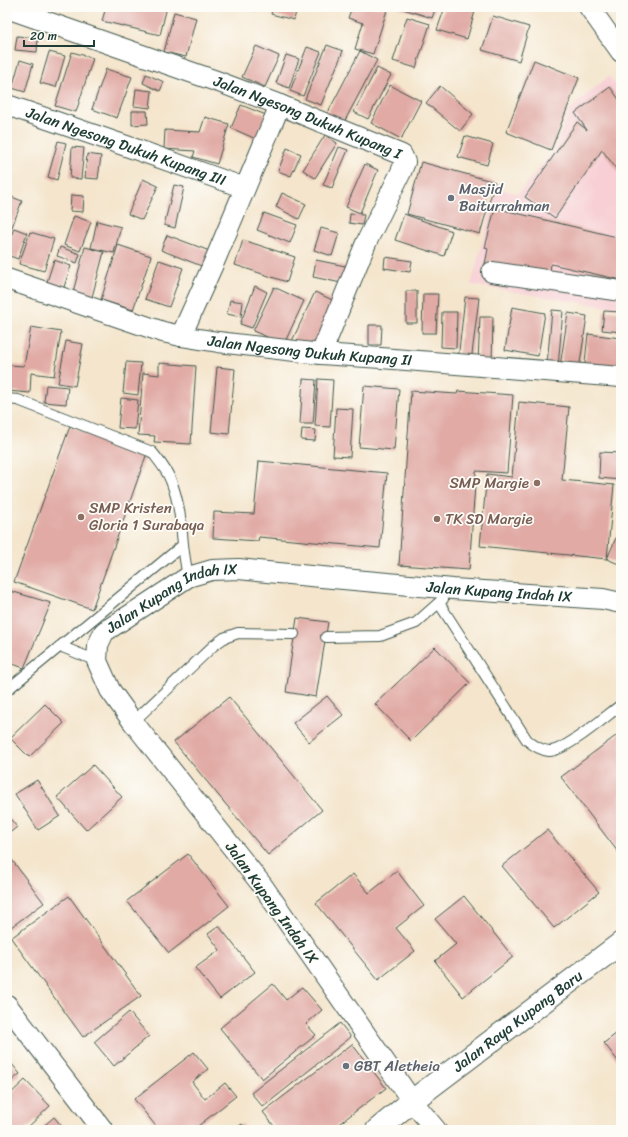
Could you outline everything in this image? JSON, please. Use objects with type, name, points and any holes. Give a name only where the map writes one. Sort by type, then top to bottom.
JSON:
[{"type":"street","points":[[589,7],[621,52]]},
{"type":"street","name":"Jalan Ngesong Dukuh Kupang I","points":[[7,8],[219,82],[402,154],[405,162],[401,172],[366,243],[321,354]]},
{"type":"street","name":"Jalan Ngesong Dukuh Kupang III","points":[[7,105],[245,188]]},
{"type":"street","name":"Jalan Ngesong Dukuh Kupang III","points":[[181,336],[215,260],[280,105]]},
{"type":"street","points":[[492,272],[621,291]]},
{"type":"street","name":"Jalan Ngesong Dukuh Kupang II","points":[[7,279],[163,332],[218,342],[321,354],[389,358],[621,378]]},
{"type":"street","name":"Jalan Kupang Indah IX","points":[[436,1130],[412,1101],[262,885],[133,722],[110,690],[97,661],[98,645],[104,632],[188,577],[212,570],[239,569],[453,589],[603,599],[621,603]]},
{"type":"street","name":"Jalan Raya Kupang Baru","points":[[377,1130],[412,1101],[621,943]]},
{"type":"street","points":[[7,1005],[104,1130]]},
{"type":"lane","points":[[7,399],[18,400],[152,452],[160,462],[170,480],[177,501],[188,577]]},
{"type":"lane","points":[[7,690],[183,545]]},
{"type":"lane","points":[[326,637],[380,636],[416,623],[453,589]]},
{"type":"lane","points":[[439,603],[527,740],[537,748],[550,751],[556,750],[572,742],[621,704]]},
{"type":"lane","points":[[133,722],[213,646],[224,638],[238,633],[294,634]]},
{"type":"lane","points":[[60,646],[97,661]]},
{"type":"shaded area","points":[[609,76],[621,93],[621,309],[471,285],[497,188],[518,194],[552,153],[570,109]]},
{"type":"building","points":[[73,7],[89,7],[88,11]]},
{"type":"building","points":[[106,7],[167,7],[160,35],[102,21]]},
{"type":"building","points":[[240,7],[256,7],[255,11]]},
{"type":"building","points":[[273,7],[297,7],[294,20],[271,14]]},
{"type":"building","points":[[352,7],[388,7],[373,54],[355,49],[363,23],[348,18]]},
{"type":"building","points":[[397,7],[436,7],[432,18]]},
{"type":"building","points":[[445,7],[476,8],[467,39],[437,30]]},
{"type":"building","points":[[174,12],[196,18],[186,57],[164,52]]},
{"type":"building","points":[[493,16],[529,27],[519,61],[482,50]]},
{"type":"building","points":[[407,17],[430,24],[416,68],[393,61]]},
{"type":"building","points":[[17,36],[38,38],[37,52],[15,50]]},
{"type":"building","points":[[327,45],[343,51],[321,105],[305,99]]},
{"type":"building","points":[[256,46],[279,56],[265,87],[242,77]]},
{"type":"building","points":[[307,47],[321,52],[303,96],[290,91]]},
{"type":"building","points":[[360,51],[377,60],[341,128],[324,120]]},
{"type":"building","points":[[49,52],[65,56],[56,87],[40,83]]},
{"type":"building","points":[[72,52],[93,58],[76,112],[55,106]]},
{"type":"building","points":[[286,55],[299,59],[289,88],[276,83]]},
{"type":"building","points":[[20,60],[33,64],[25,92],[12,88]]},
{"type":"building","points":[[534,60],[579,78],[551,150],[506,132]]},
{"type":"building","points":[[377,68],[391,75],[368,119],[354,112]]},
{"type":"building","points":[[106,69],[132,77],[117,118],[92,109]]},
{"type":"building","points":[[146,74],[164,82],[160,91],[143,83]]},
{"type":"building","points":[[390,85],[421,101],[401,139],[371,123]]},
{"type":"building","points":[[440,86],[473,114],[460,131],[426,103]]},
{"type":"building","points":[[610,87],[621,102],[621,175],[602,150],[555,218],[525,197],[577,122],[587,130],[575,113]]},
{"type":"building","points":[[136,89],[152,91],[150,108],[134,106]]},
{"type":"building","points":[[241,105],[266,115],[256,139],[231,128]]},
{"type":"building","points":[[132,111],[147,111],[148,124],[132,125]]},
{"type":"building","points":[[205,117],[229,124],[217,164],[193,157],[195,151],[164,149],[165,130],[200,132]]},
{"type":"building","points":[[325,135],[337,143],[315,178],[303,170]]},
{"type":"building","points":[[465,136],[493,144],[487,165],[458,157]]},
{"type":"building","points":[[58,141],[66,143],[57,180],[48,177]]},
{"type":"building","points":[[72,147],[84,148],[81,179],[70,178]]},
{"type":"building","points":[[339,147],[348,150],[332,188],[323,185]]},
{"type":"building","points":[[287,148],[301,154],[291,176],[278,171]]},
{"type":"building","points":[[87,154],[101,156],[98,179],[85,178]]},
{"type":"building","name":"Masjid Baiturrahman","points":[[421,162],[495,182],[480,234],[407,214]]},
{"type":"building","points":[[365,164],[378,170],[360,213],[346,207]]},
{"type":"building","points":[[143,179],[158,186],[142,220],[128,214]]},
{"type":"building","points":[[174,185],[184,187],[175,228],[164,225]]},
{"type":"building","points":[[282,193],[306,204],[299,219],[276,207]]},
{"type":"building","points":[[7,195],[22,201],[7,240]]},
{"type":"building","points":[[71,195],[84,196],[83,212],[70,211]]},
{"type":"building","points":[[495,208],[621,238],[621,280],[551,264],[549,279],[484,269],[488,249],[485,248]]},
{"type":"building","points":[[264,213],[297,225],[290,243],[257,230]]},
{"type":"building","points":[[350,214],[364,215],[362,225],[349,223]]},
{"type":"building","points":[[404,214],[452,231],[444,256],[395,240]]},
{"type":"building","points":[[74,216],[91,222],[80,251],[64,245]]},
{"type":"building","points":[[97,221],[121,227],[114,253],[91,248]]},
{"type":"building","points":[[14,228],[27,233],[18,259],[7,255],[7,248]]},
{"type":"building","points":[[321,228],[339,233],[332,256],[314,250]]},
{"type":"building","points":[[30,232],[54,239],[44,271],[19,264]]},
{"type":"building","points":[[167,235],[215,253],[209,269],[161,250]]},
{"type":"building","points":[[243,240],[295,257],[287,282],[235,265]]},
{"type":"building","points":[[118,245],[151,256],[133,310],[101,300]]},
{"type":"building","points":[[60,247],[80,254],[77,263],[57,256]]},
{"type":"building","points":[[85,247],[104,252],[92,297],[73,292]]},
{"type":"building","points":[[385,257],[412,261],[410,272],[384,268]]},
{"type":"building","points":[[54,260],[71,266],[62,293],[45,288]]},
{"type":"building","points":[[159,260],[183,268],[169,307],[145,299]]},
{"type":"building","points":[[316,260],[350,267],[346,284],[313,277]]},
{"type":"building","points":[[255,286],[267,292],[252,328],[240,324]]},
{"type":"building","points":[[274,287],[304,301],[284,344],[253,331]]},
{"type":"building","points":[[406,291],[417,291],[417,323],[406,323]]},
{"type":"building","points":[[315,292],[339,303],[316,352],[292,341]]},
{"type":"building","points":[[423,294],[438,294],[436,333],[422,333]]},
{"type":"building","points":[[465,297],[479,298],[471,362],[458,360]]},
{"type":"building","points":[[230,300],[243,302],[241,317],[227,314]]},
{"type":"building","points":[[512,307],[545,313],[538,356],[505,350]]},
{"type":"building","points":[[552,310],[563,311],[558,367],[547,365]]},
{"type":"building","points":[[604,311],[621,312],[621,332],[602,330]]},
{"type":"building","points":[[442,312],[457,312],[456,348],[441,347]]},
{"type":"building","points":[[568,313],[587,316],[579,370],[560,367]]},
{"type":"building","points":[[480,317],[493,317],[492,363],[478,362]]},
{"type":"building","points":[[369,325],[382,325],[381,345],[369,345]]},
{"type":"building","points":[[31,327],[61,332],[54,376],[31,373],[30,393],[8,391],[9,365],[24,366]]},
{"type":"building","points":[[588,334],[621,338],[621,376],[584,372]]},
{"type":"building","points":[[66,341],[83,344],[75,386],[58,383]]},
{"type":"building","points":[[126,362],[141,363],[138,395],[123,393]]},
{"type":"building","points":[[159,363],[196,366],[191,444],[154,442],[155,436],[138,435],[143,373],[159,375]]},
{"type":"building","points":[[217,367],[235,369],[229,434],[211,432]]},
{"type":"building","points":[[303,379],[316,380],[313,424],[300,424]]},
{"type":"building","points":[[318,379],[333,380],[330,427],[315,426]]},
{"type":"building","points":[[46,385],[68,387],[66,404],[44,402]]},
{"type":"building","points":[[364,386],[399,389],[394,450],[359,447]]},
{"type":"building","name":"TK SD Margie","points":[[411,391],[457,394],[458,391],[513,395],[507,473],[476,471],[469,570],[399,565]]},
{"type":"building","points":[[121,398],[138,400],[135,429],[118,428]]},
{"type":"building","name":"SMP Margie","points":[[519,402],[569,407],[562,480],[614,485],[607,559],[480,546],[487,474],[512,477]]},
{"type":"building","points":[[336,408],[353,409],[350,457],[333,456]]},
{"type":"building","name":"SMP Kristen Gloria 1 Surabaya","points":[[70,426],[147,453],[92,609],[14,582]]},
{"type":"building","points":[[302,429],[316,430],[315,441],[301,440]]},
{"type":"building","points":[[600,452],[621,453],[621,480],[599,478]]},
{"type":"building","points":[[259,461],[387,473],[380,548],[259,537],[258,541],[213,538],[214,512],[254,514]]},
{"type":"building","points":[[621,526],[621,565],[607,559]]},
{"type":"building","points":[[7,590],[51,603],[24,668],[7,662]]},
{"type":"building","points":[[297,618],[328,622],[316,697],[286,692]]},
{"type":"building","points":[[435,647],[470,683],[411,741],[375,704]]},
{"type":"building","points":[[327,696],[343,715],[309,742],[293,723]]},
{"type":"building","points":[[229,697],[322,810],[268,855],[174,742]]},
{"type":"building","points":[[45,704],[64,723],[29,757],[10,738]]},
{"type":"building","points":[[621,732],[621,856],[561,777]]},
{"type":"building","points":[[93,765],[122,797],[86,830],[57,797]]},
{"type":"building","points":[[37,780],[60,816],[38,830],[15,794]]},
{"type":"building","points":[[7,815],[17,827],[7,835]]},
{"type":"building","points":[[547,830],[599,892],[554,928],[502,866]]},
{"type":"building","points":[[188,854],[229,906],[169,953],[127,901]]},
{"type":"building","points":[[12,860],[44,903],[7,930],[7,863]]},
{"type":"building","points":[[397,871],[424,906],[396,928],[415,951],[378,980],[316,903],[353,874],[369,893]]},
{"type":"building","points":[[69,896],[141,996],[83,1037],[11,938]]},
{"type":"building","points":[[464,896],[513,957],[463,997],[435,961],[456,944],[435,919]]},
{"type":"building","points":[[219,926],[255,972],[220,999],[195,968],[220,950],[208,934]]},
{"type":"building","points":[[273,984],[286,1000],[302,987],[322,1010],[306,1024],[316,1035],[262,1079],[220,1028]]},
{"type":"building","points":[[129,1012],[149,1036],[114,1066],[94,1042]]},
{"type":"building","points":[[340,1023],[351,1037],[263,1107],[251,1093]]},
{"type":"building","points":[[621,1030],[621,1065],[604,1043]]},
{"type":"building","name":"GBT Aletheia","points":[[352,1044],[386,1088],[331,1130],[277,1130],[263,1112]]},
{"type":"building","points":[[194,1052],[208,1069],[192,1082],[205,1099],[225,1083],[236,1096],[193,1130],[159,1130],[134,1099]]},
{"type":"building","points":[[7,1058],[20,1074],[7,1084]]},
{"type":"building","points":[[25,1080],[50,1106],[25,1130],[7,1130],[7,1097]]},
{"type":"building","points":[[54,1117],[65,1130],[39,1130]]},
{"type":"building","points":[[242,1124],[247,1130],[233,1130]]},
{"type":"place","name":"Masjid Baiturrahman","points":[[451,198]]},
{"type":"place","name":"SMP Margie","points":[[537,483]]},
{"type":"place","name":"SMP Kristen Gloria 1 Surabaya","points":[[81,517]]},
{"type":"place","name":"TK SD Margie","points":[[437,519]]},
{"type":"place","name":"GBT Aletheia","points":[[346,1066]]}]
